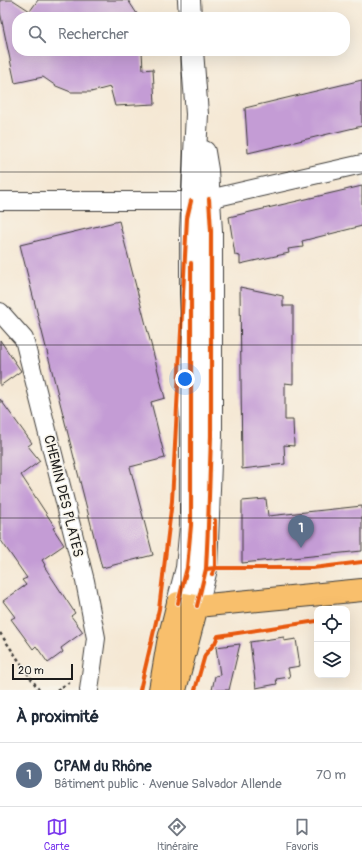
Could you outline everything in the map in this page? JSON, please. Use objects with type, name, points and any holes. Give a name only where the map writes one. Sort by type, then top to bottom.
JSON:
[{"type":"main road","points":[[187,605],[362,590]]},
{"type":"main road","points":[[160,690],[168,643],[187,605]]},
{"type":"main road","points":[[175,690],[187,605]]},
{"type":"street","points":[[189,0],[190,12]]},
{"type":"street","points":[[187,605],[206,569],[211,436],[211,231],[200,200],[192,56]]},
{"type":"street","points":[[0,201],[200,200],[362,164]]},
{"type":"street","name":"CHEMIN DES PLATES","points":[[0,312],[24,338],[85,581],[96,638],[89,690]]},
{"type":"path","points":[[0,633],[39,690]]},
{"type":"building","points":[[0,0],[13,0],[30,11],[38,0],[128,0],[136,12],[12,12],[12,56],[142,56],[143,70],[153,69],[155,104],[115,106],[110,87],[91,92],[71,92],[56,86],[43,77],[15,83],[0,12]]},
{"type":"building","points":[[362,80],[362,126],[248,153],[245,108]]},
{"type":"building","points":[[362,186],[362,226],[302,241],[303,247],[288,249],[289,253],[240,264],[240,256],[235,255],[229,217]]},
{"type":"building","points":[[119,221],[165,398],[151,402],[165,458],[130,467],[153,555],[102,568],[20,245]]},
{"type":"building","points":[[240,287],[283,296],[283,306],[293,306],[293,384],[285,383],[285,420],[293,420],[294,446],[284,445],[285,464],[242,469]]},
{"type":"building","points":[[0,340],[21,371],[0,386]]},
{"type":"building","points":[[0,399],[32,443],[28,446],[40,461],[21,475],[55,527],[53,528],[64,545],[42,560],[45,565],[44,566],[75,613],[71,616],[83,632],[61,648],[63,652],[48,663],[36,646],[33,649],[11,619],[15,617],[3,601],[26,585],[22,580],[27,578],[0,539]]},
{"type":"building","points":[[266,499],[268,516],[362,506],[362,551],[242,563],[242,501]]},
{"type":"building","points":[[284,637],[284,641],[296,639],[300,666],[288,668],[290,677],[276,679],[277,684],[256,688],[250,642]]},
{"type":"building","points":[[240,644],[229,690],[212,690],[215,676],[220,675],[216,647]]},
{"type":"cycle path","points":[[197,606],[206,569],[211,436],[211,231],[209,199]]},
{"type":"cycle path","points":[[140,690],[159,609],[172,501],[187,218],[191,201]]},
{"type":"cycle path","points":[[178,603],[187,568],[191,525],[191,263]]},
{"type":"cycle path","points":[[206,569],[215,568],[215,520]]},
{"type":"cycle path","points":[[212,574],[215,568],[313,568],[362,562]]},
{"type":"cycle path","points":[[195,690],[205,655],[215,643],[218,636],[314,621]]},
{"type":"place","name":"CPAM du Rhône","points":[[301,548]]}]
